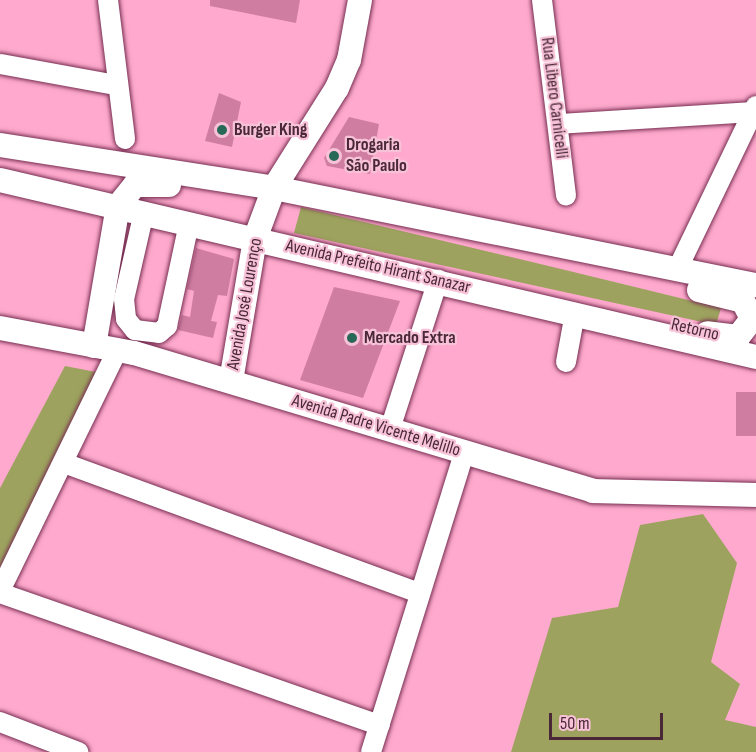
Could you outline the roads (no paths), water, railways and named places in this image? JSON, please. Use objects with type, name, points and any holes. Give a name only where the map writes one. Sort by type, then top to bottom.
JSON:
[{"type":"main road","name":"Avenida José Lourenço","points":[[231,381],[255,239],[274,188],[338,88],[349,60],[360,0]]},
{"type":"main road","points":[[0,145],[274,188],[756,285]]},
{"type":"main road","name":"Avenida Prefeito Hirant Sanazar","points":[[0,180],[438,280],[756,357]]},
{"type":"main road","points":[[94,346],[118,206],[135,185],[204,187],[224,181]]},
{"type":"main road","name":"Retorno","points":[[584,315],[622,312],[723,337],[746,332],[752,319],[743,301],[648,277],[629,259]]},
{"type":"main road","name":"Avenida Padre Vicente Melillo","points":[[3,334],[118,349],[593,491],[756,495]]},
{"type":"street","name":"Rua Libero Carnicelli","points":[[542,0],[566,196]]},
{"type":"street","points":[[102,1],[125,139]]},
{"type":"street","points":[[0,64],[116,85]]},
{"type":"street","points":[[558,124],[755,110]]},
{"type":"street","points":[[677,270],[755,110]]},
{"type":"street","points":[[144,212],[124,299],[126,319],[135,330],[159,333],[167,326],[189,223]]},
{"type":"street","points":[[390,429],[438,280]]},
{"type":"street","points":[[566,362],[584,315]]},
{"type":"street","points":[[118,349],[0,592],[380,725]]},
{"type":"street","points":[[371,752],[464,453]]},
{"type":"street","points":[[64,463],[419,593]]},
{"type":"street","points":[[0,722],[78,752]]},
{"type":"place","name":"Burger King","points":[[222,130]]},
{"type":"place","name":"Drogaria São Paulo","points":[[334,156]]},
{"type":"place","name":"Mercado Extra","points":[[352,338]]}]
